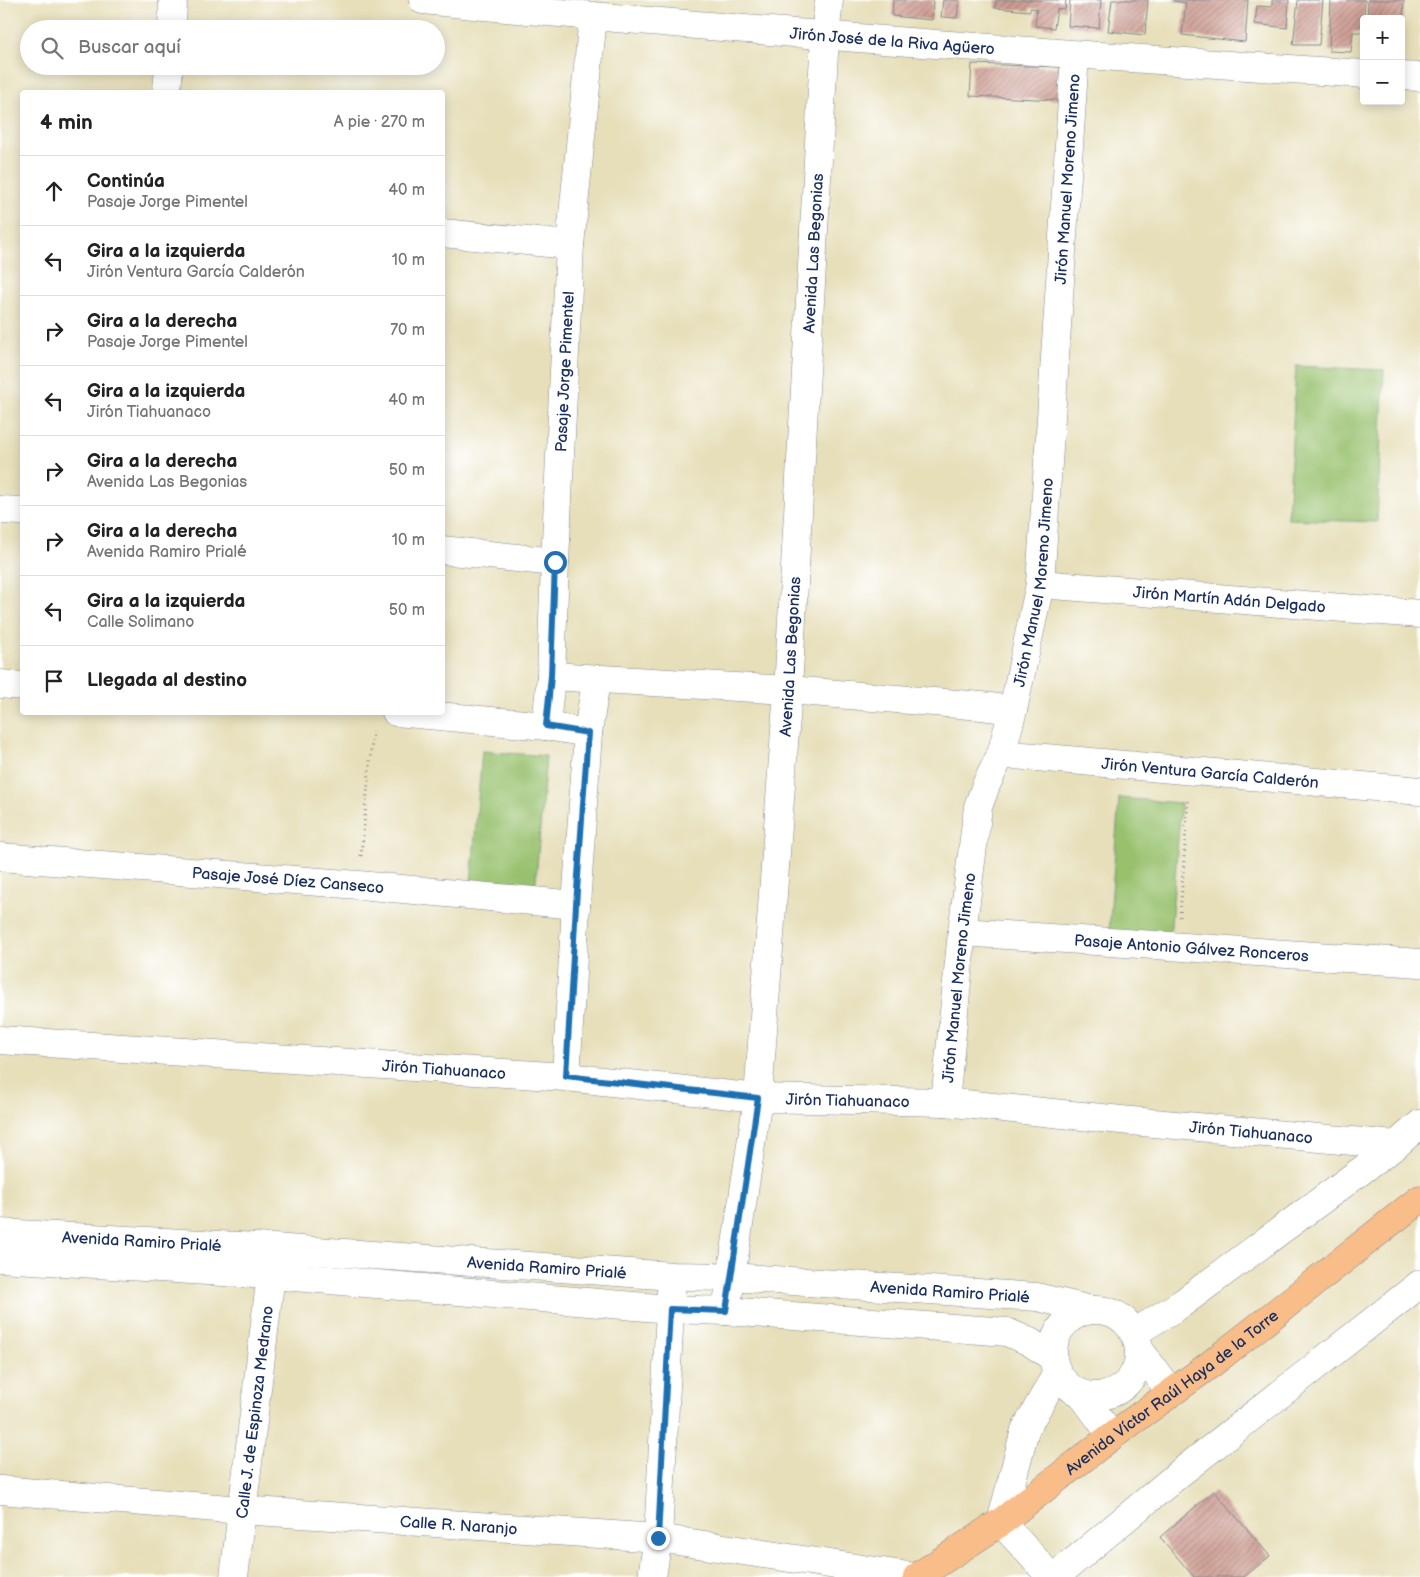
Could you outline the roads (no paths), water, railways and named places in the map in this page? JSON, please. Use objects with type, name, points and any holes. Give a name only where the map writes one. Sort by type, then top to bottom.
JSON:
[{"type":"main road","name":"Avenida Víctor Raúl Haya de la Torre","points":[[916,1577],[1001,1522],[1112,1436],[1218,1358],[1420,1199]]},
{"type":"street","points":[[173,20],[174,0]]},
{"type":"street","name":"Jirón José de la Riva Agüero","points":[[423,0],[593,17],[825,36],[1360,74]]},
{"type":"street","name":"Avenida Las Begonias","points":[[726,1311],[758,1098],[788,690],[825,36],[829,0]]},
{"type":"street","name":"Pasaje Jorge Pimentel","points":[[546,726],[551,676],[570,245],[593,17]]},
{"type":"street","name":"Jirón Manuel Moreno Jimeno","points":[[945,1102],[962,932],[978,807],[1001,754],[1013,710],[1040,584],[1075,55]]},
{"type":"street","points":[[167,90],[168,75]]},
{"type":"street","points":[[1405,76],[1420,77]]},
{"type":"street","points":[[445,233],[570,245]]},
{"type":"street","points":[[0,510],[20,511]]},
{"type":"street","points":[[445,550],[555,562]]},
{"type":"street","name":"Jirón Martín Adán Delgado","points":[[1040,584],[1420,614]]},
{"type":"street","points":[[551,676],[788,690],[1013,710]]},
{"type":"street","points":[[566,1076],[588,733],[596,680]]},
{"type":"street","points":[[0,684],[20,686]]},
{"type":"street","points":[[385,717],[546,726],[588,733]]},
{"type":"street","name":"Jirón Ventura García Calderón","points":[[1001,754],[1420,791]]},
{"type":"street","name":"Pasaje José Díez Canseco","points":[[0,857],[359,885],[576,905]]},
{"type":"street","name":"Pasaje Antonio Gálvez Ronceros","points":[[962,932],[1420,963]]},
{"type":"street","name":"Jirón Tiahuanaco","points":[[0,1040],[566,1076],[758,1098],[945,1102],[1396,1145]]},
{"type":"street","points":[[1082,1395],[1100,1397],[1116,1392],[1129,1381],[1137,1366],[1137,1341],[1181,1304],[1396,1145],[1420,1124]]},
{"type":"street","name":"Avenida Ramiro Prialé","points":[[0,1233],[273,1248],[673,1276],[730,1277],[1037,1298],[1092,1310]]},
{"type":"street","name":"Calle J. de Espinoza Medrano","points":[[234,1577],[273,1248]]},
{"type":"street","name":"Avenida Ramiro Prialé","points":[[0,1258],[271,1275],[670,1309],[726,1311],[1007,1332],[1030,1342],[1054,1365]]},
{"type":"street","points":[[652,1577],[658,1538],[673,1276]]},
{"type":"street","points":[[1171,1393],[1124,1320],[1109,1312],[1092,1310],[1075,1315],[1062,1326],[1054,1340],[1054,1365],[1025,1430],[1001,1522],[1053,1577],[1180,1473],[1420,1284]]},
{"type":"street","points":[[1054,1365],[1067,1386],[1082,1395],[1112,1436]]},
{"type":"street","name":"Calle R. Naranjo","points":[[0,1490],[241,1510],[658,1538],[916,1577]]}]
